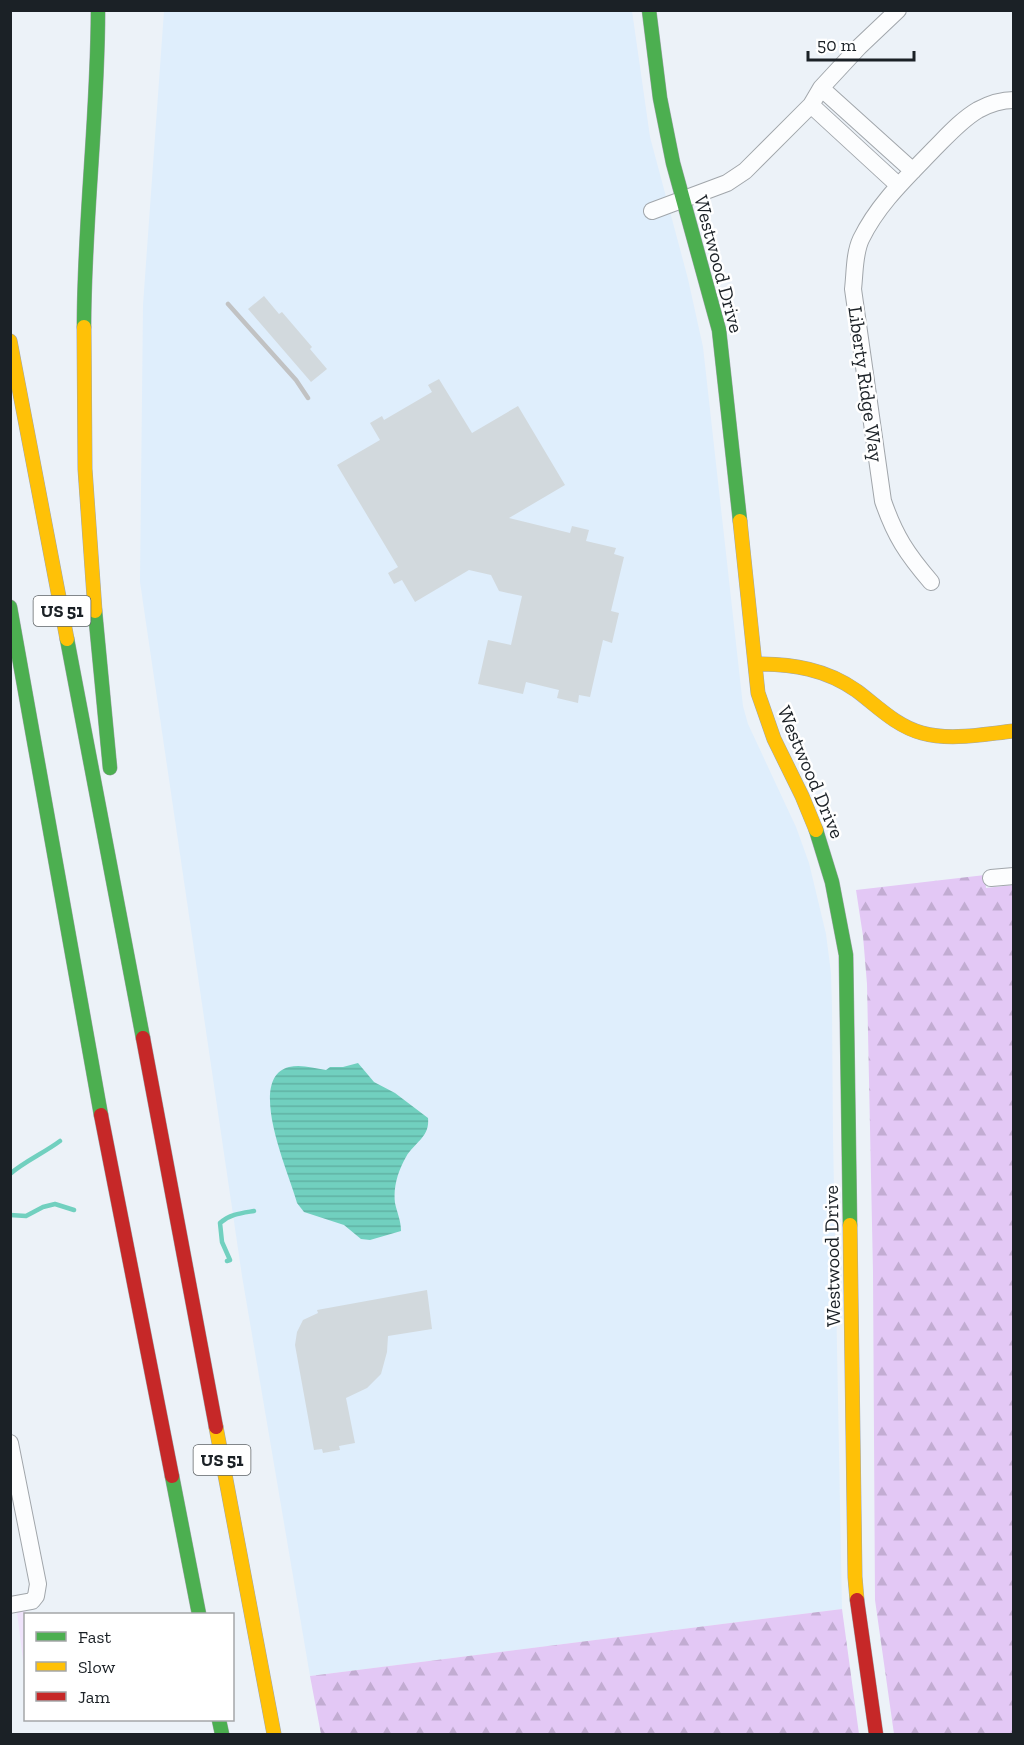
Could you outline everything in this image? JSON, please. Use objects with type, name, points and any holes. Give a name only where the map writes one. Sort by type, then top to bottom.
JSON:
[{"type":"main road","points":[[98,10],[98,55],[84,282],[85,470],[90,561],[111,787]]},
{"type":"main road","points":[[98,55],[104,10]]},
{"type":"main road","name":"Westwood Drive","points":[[649,10],[660,98],[681,200],[719,330],[759,693],[767,724],[802,795],[822,848],[836,897],[846,955],[855,1577],[876,1734]]},
{"type":"main road","name":"US 51","points":[[10,341],[274,1734]]},
{"type":"main road","name":"US 51","points":[[10,607],[101,1115],[199,1613]]},
{"type":"main road","points":[[756,664],[806,667],[844,682],[885,715],[922,734],[952,736],[1014,731]]},
{"type":"main road","points":[[15,713],[36,806],[57,878]]},
{"type":"main road","points":[[113,808],[114,881]]},
{"type":"street","points":[[652,211],[727,183],[745,171],[811,105],[821,88],[898,10]]},
{"type":"street","points":[[821,88],[913,171]]},
{"type":"street","name":"Liberty Ridge Way","points":[[931,582],[909,557],[892,529],[883,501],[853,289],[860,242],[873,216],[898,185],[953,129],[978,110],[994,103],[1014,100]]},
{"type":"street","points":[[811,105],[898,185]]},
{"type":"street","points":[[991,878],[1014,876]]},
{"type":"street","points":[[10,1443],[38,1584],[36,1596],[32,1601],[10,1605]]},
{"type":"shaded area","points":[[164,11],[632,11],[650,137],[688,279],[703,347],[743,706],[748,724],[796,827],[809,863],[826,934],[831,973],[832,1008],[842,1609],[310,1676],[242,1276],[140,582],[143,305]]},
{"type":"shaded area","points":[[358,1063],[374,1082],[395,1093],[428,1118],[427,1130],[406,1157],[397,1179],[395,1203],[401,1231],[370,1240],[361,1239],[344,1225],[304,1212],[297,1203],[280,1151],[270,1107],[271,1089],[276,1075],[289,1067],[303,1066],[326,1070],[330,1067],[343,1067]]},
{"type":"shaded area","points":[[24,1603],[26,1613],[24,1613],[24,1668],[16,1604]]},
{"type":"green space","points":[[985,875],[986,888],[1013,885],[1013,1734],[894,1734],[875,1600],[873,1272],[867,984],[856,890]]},
{"type":"green space","points":[[842,1609],[859,1734],[321,1734],[310,1676]]},
{"type":"building","points":[[264,296],[279,314],[282,312],[312,347],[310,349],[327,369],[311,382],[248,309]]},
{"type":"building","points":[[439,379],[472,433],[518,406],[565,485],[509,518],[570,533],[572,526],[589,530],[586,541],[616,548],[614,554],[624,557],[611,611],[619,613],[612,643],[603,640],[590,697],[579,695],[578,703],[557,698],[559,690],[526,682],[523,694],[478,684],[488,640],[511,645],[522,596],[499,591],[491,575],[469,570],[415,602],[402,580],[394,584],[388,573],[398,567],[337,465],[380,440],[370,423],[382,416],[384,420],[432,392],[428,385]]},
{"type":"building","points":[[427,1290],[432,1329],[388,1336],[387,1352],[381,1374],[367,1388],[346,1398],[355,1443],[339,1446],[340,1450],[323,1453],[322,1449],[314,1450],[295,1345],[297,1332],[303,1320],[318,1313],[317,1310]]},
{"type":"waterway","points":[[10,1174],[60,1141]]},
{"type":"waterway","points":[[10,1215],[26,1216],[43,1207],[55,1204],[74,1210]]},
{"type":"waterway","points":[[227,1261],[230,1260],[222,1242],[220,1223],[232,1216],[254,1211]]},
{"type":"railway","points":[[228,304],[296,380],[308,398]]},
{"type":"traffic: fast","points":[[84,327],[98,10]]},
{"type":"traffic: fast","points":[[649,10],[660,98],[673,163],[719,330],[740,521]]},
{"type":"traffic: fast","points":[[10,607],[101,1115]]},
{"type":"traffic: fast","points":[[95,611],[110,768]]},
{"type":"traffic: fast","points":[[67,639],[143,1038]]},
{"type":"traffic: fast","points":[[816,830],[832,882],[846,955],[850,1225]]},
{"type":"traffic: fast","points":[[172,1476],[199,1613]]},
{"type":"traffic: fast","points":[[219,1721],[222,1734]]},
{"type":"traffic: slow","points":[[84,327],[85,469],[95,611]]},
{"type":"traffic: slow","points":[[10,341],[67,639]]},
{"type":"traffic: slow","points":[[740,521],[758,693],[774,739],[816,830]]},
{"type":"traffic: slow","points":[[756,664],[783,665],[821,673],[857,691],[895,721],[922,733],[956,737],[1014,731]]},
{"type":"traffic: slow","points":[[850,1225],[857,1600]]},
{"type":"traffic: slow","points":[[216,1427],[274,1734]]},
{"type":"traffic: jam","points":[[143,1038],[216,1427]]},
{"type":"traffic: jam","points":[[101,1115],[172,1476]]},
{"type":"traffic: jam","points":[[857,1600],[876,1734]]}]
